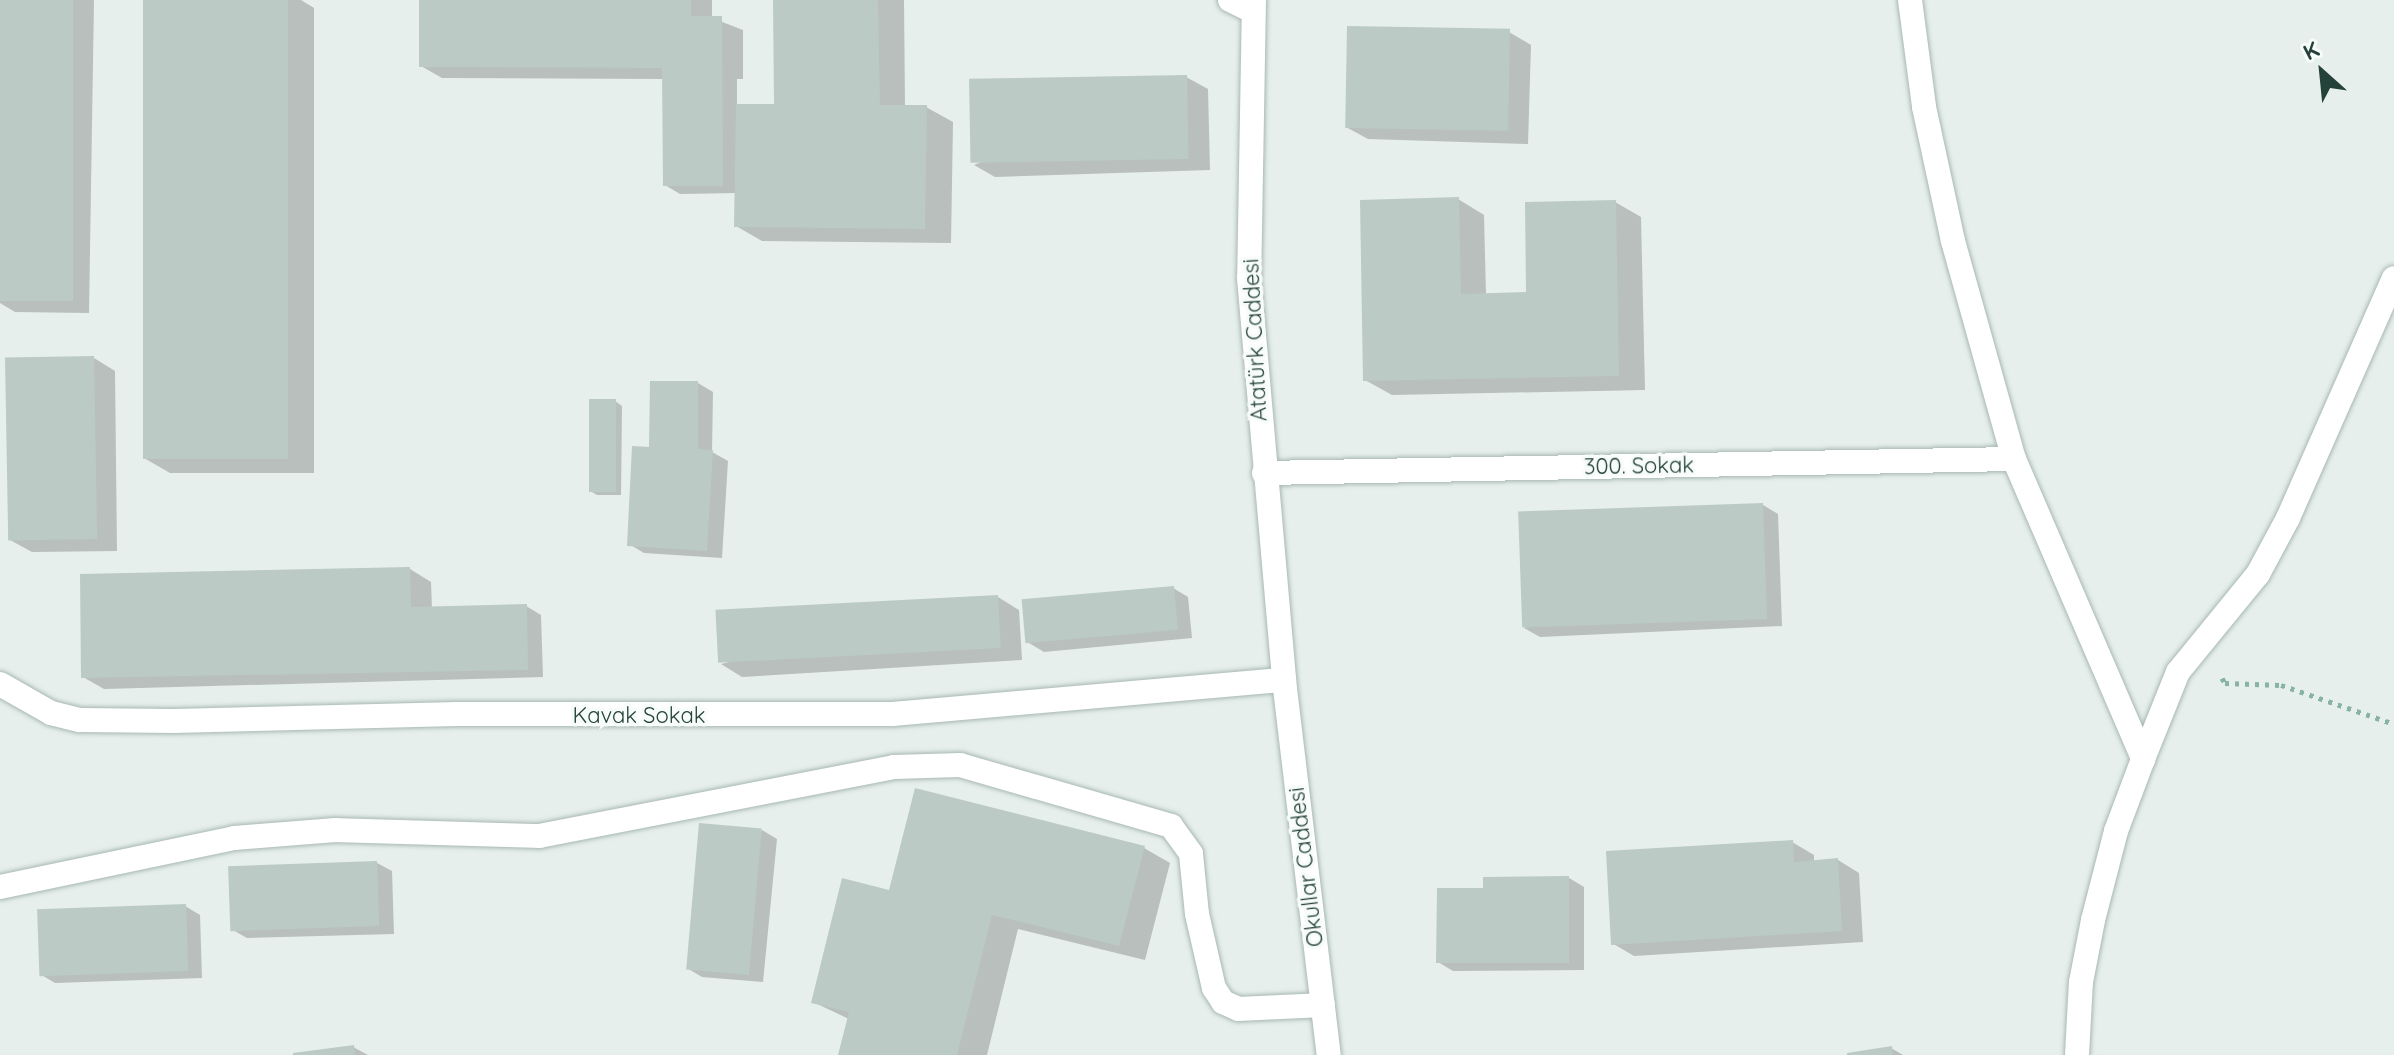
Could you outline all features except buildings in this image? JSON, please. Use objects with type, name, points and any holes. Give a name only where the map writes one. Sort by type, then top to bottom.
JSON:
[{"type":"street","points":[[1230,0],[1254,6]]},
{"type":"street","points":[[1910,0],[1924,107],[1953,241],[2014,459],[2143,759]]},
{"type":"street","name":"Atatürk Caddesi","points":[[1254,6],[1249,278],[1284,680]]},
{"type":"street","points":[[2077,1055],[2081,982],[2093,920],[2162,705],[2194,647],[2258,574],[2288,518],[2394,278]]},
{"type":"street","name":"300. Sokak","points":[[1264,473],[2014,459]]},
{"type":"street","name":"Kavak Sokak","points":[[0,684],[51,713],[80,720],[174,721],[457,714],[893,714],[1284,680]]},
{"type":"street","name":"Okullar Caddesi","points":[[1284,680],[1329,1055]]},
{"type":"street","points":[[0,887],[234,838],[336,830],[539,836],[894,767],[960,765],[1171,826],[1191,854],[1197,914],[1214,988],[1223,1002],[1239,1009],[1323,1005]]},
{"type":"path","points":[[2194,647],[2212,660],[2225,683],[2281,685],[2394,724]]}]
